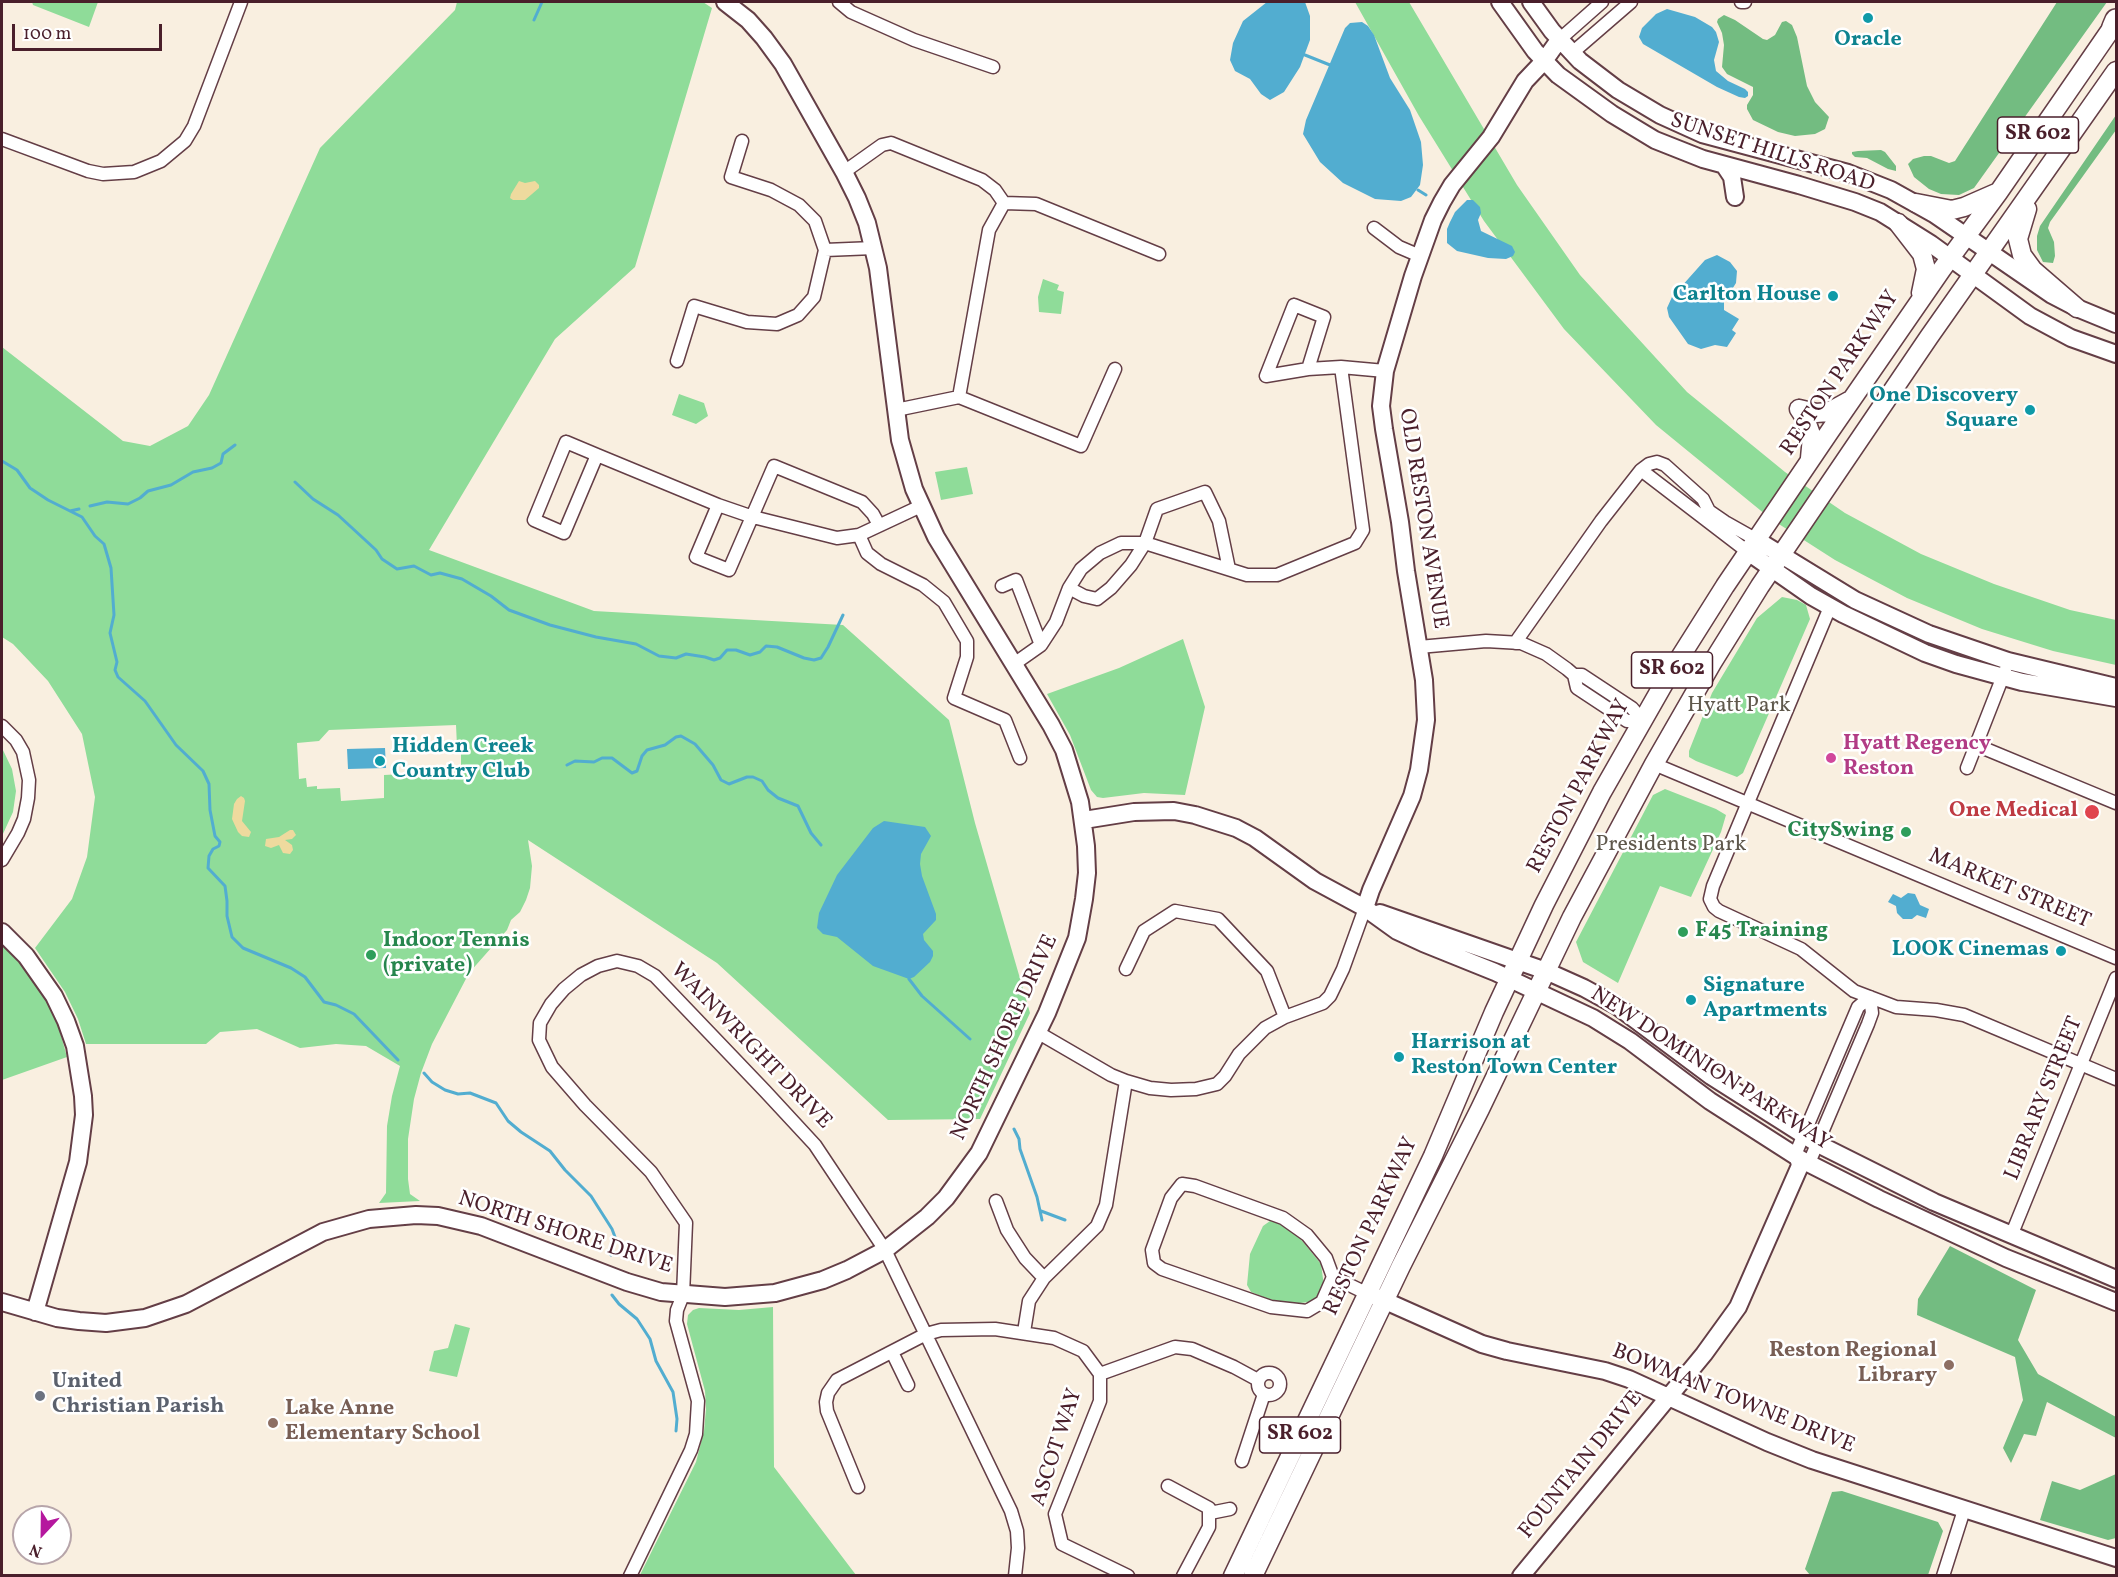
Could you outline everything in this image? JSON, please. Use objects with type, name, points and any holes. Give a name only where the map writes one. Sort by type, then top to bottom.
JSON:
[{"type":"main road","name":"RESTON PARKWAY","points":[[1253,1575],[1376,1298],[1433,1156],[1517,961],[1602,792],[1706,615],[1776,510],[1949,258],[1998,193],[2115,23]]},
{"type":"main road","name":"RESTON PARKWAY","points":[[1233,1575],[1537,991],[1572,917],[1654,764],[1712,663],[1777,562],[1929,337],[2116,71]]},
{"type":"main road","points":[[2032,191],[2018,239],[2022,255],[2033,270],[2077,308]]},
{"type":"main road","points":[[1916,203],[1952,210],[1998,193]]},
{"type":"main road","points":[[1898,223],[1922,254],[1926,269],[1923,287],[1916,306]]},
{"type":"main road","points":[[1807,466],[1812,448],[1812,436],[1799,409],[1816,413],[1829,412],[1853,399]]},
{"type":"street","points":[[2,140],[88,171],[103,174],[134,172],[162,161],[184,141],[194,126],[241,2]]},
{"type":"street","name":"NORTH SHORE DRIVE","points":[[2,1302],[79,1322],[106,1323],[145,1318],[193,1300],[322,1233],[345,1224],[394,1215],[438,1216],[481,1226],[627,1282],[661,1292],[725,1297],[775,1293],[823,1280],[885,1250],[927,1217],[963,1177],[992,1129],[1068,965],[1080,927],[1087,873],[1084,820],[1064,750],[936,537],[921,506],[906,462],[896,410],[874,248],[864,214],[844,172],[774,51],[748,20],[725,2]]},
{"type":"street","points":[[839,2],[850,12],[914,40],[993,68]]},
{"type":"street","name":"SUNSET HILLS ROAD","points":[[1500,2],[1544,61],[1579,91],[1631,126],[1672,148],[1855,202],[1898,223],[2053,330],[2116,354]]},
{"type":"street","name":"SUNSET HILLS ROAD","points":[[1531,2],[1559,40],[1596,74],[1618,90],[1681,126],[1721,140],[1869,180],[1916,203],[2052,295],[2116,324]]},
{"type":"street","points":[[1559,40],[1602,2]]},
{"type":"street","points":[[1544,61],[1572,53],[1631,2]]},
{"type":"street","name":"OLD RESTON AVENUE","points":[[1365,908],[1407,812],[1419,770],[1426,720],[1424,680],[1381,406],[1385,371],[1433,220],[1452,185],[1491,137],[1525,81],[1544,61],[1559,40]]},
{"type":"street","points":[[677,361],[694,306],[747,322],[777,324],[798,315],[814,297],[825,250],[814,221],[799,205],[771,190],[731,177],[742,141]]},
{"type":"street","points":[[844,172],[882,145],[891,143],[981,180],[995,190],[1004,203]]},
{"type":"street","points":[[1724,165],[1732,177],[1735,197],[1759,175]]},
{"type":"street","points":[[1004,203],[1036,204],[1159,254]]},
{"type":"street","points":[[959,397],[990,230],[1004,203]]},
{"type":"street","points":[[1374,228],[1399,247],[1420,256]]},
{"type":"street","points":[[825,250],[874,248]]},
{"type":"street","points":[[1308,369],[1324,316],[1294,305],[1266,376],[1341,366],[1385,371]]},
{"type":"street","points":[[1014,664],[1041,645],[1056,622],[1069,588],[1081,568],[1100,553],[1121,543],[1145,543],[1247,575],[1277,575],[1355,543],[1363,530],[1341,366]]},
{"type":"street","points":[[896,410],[959,397],[1081,446],[1114,369]]},
{"type":"street","points":[[597,455],[564,533],[534,520],[566,442],[718,505],[753,517],[837,538],[859,535],[921,506]]},
{"type":"street","points":[[1515,642],[1601,521],[1641,470],[1649,464],[1657,462],[1665,465],[1703,499],[1708,510],[1752,546]]},
{"type":"street","points":[[718,505],[696,557],[729,570],[774,466],[862,502],[879,525]]},
{"type":"street","points":[[1641,470],[1777,562],[1885,616],[2006,669],[2116,698]]},
{"type":"street","points":[[1069,588],[1084,596],[1097,599],[1118,580],[1145,543],[1157,509],[1205,492],[1219,521],[1229,569]]},
{"type":"street","points":[[859,535],[867,553],[881,564],[922,585],[944,602],[967,641],[967,657],[954,699],[1005,720],[1020,758]]},
{"type":"street","points":[[1777,562],[1830,607],[1869,628],[1925,653],[2116,687]]},
{"type":"street","points":[[1002,586],[1016,580],[1041,645]]},
{"type":"street","points":[[1830,607],[1713,886],[1710,899],[1716,909],[1801,949],[1849,988],[1870,997],[1896,1007],[1964,1015],[2116,1079]]},
{"type":"street","points":[[1419,647],[1485,641],[1515,642],[1546,654],[1574,675],[1582,675],[1632,708],[1642,721]]},
{"type":"street","points":[[1967,768],[2006,669]]},
{"type":"street","points":[[2,726],[16,740],[22,752],[29,780],[24,819],[2,860]]},
{"type":"street","points":[[1977,745],[2116,803]]},
{"type":"street","name":"MARKET STREET","points":[[1654,764],[2116,958]]},
{"type":"street","points":[[1038,1032],[1126,1082],[1171,1090],[1196,1089],[1217,1084],[1249,1042],[1265,1028],[1285,1017],[1323,1003],[1330,996],[1343,969],[1365,908],[1315,881],[1255,838],[1216,820],[1196,814],[1154,811],[1084,820]]},
{"type":"street","name":"NEW DOMINION PARKWAY","points":[[1365,908],[1564,978],[1617,1006],[1712,1076],[1810,1140],[1934,1202],[2116,1279]]},
{"type":"street","name":"NEW DOMINION PARKWAY","points":[[1365,908],[1406,935],[1537,991],[1593,1018],[1630,1041],[1710,1101],[1801,1162],[1996,1253],[2116,1302]]},
{"type":"street","points":[[1126,969],[1144,931],[1175,911],[1218,919],[1267,971],[1285,1017]]},
{"type":"street","points":[[2,932],[26,956],[54,996],[75,1046],[83,1096],[84,1115],[78,1162],[35,1312]]},
{"type":"street","name":"WAINWRIGHT DRIVE","points":[[630,1575],[691,1450],[696,1434],[698,1401],[676,1321],[677,1310],[683,1295],[686,1223],[651,1172],[585,1106],[552,1067],[539,1040],[540,1023],[551,1004],[564,989],[590,971],[617,961],[638,966],[655,976],[765,1090],[815,1145],[885,1250],[1013,1515],[1018,1548],[1015,1575]]},
{"type":"street","name":"LIBRARY STREET","points":[[2011,1236],[2116,978]]},
{"type":"street","name":"FOUNTAIN DRIVE","points":[[1521,1575],[1720,1333],[1738,1307],[1810,1140],[1858,1007],[1870,997]]},
{"type":"street","points":[[1024,1332],[1029,1301],[1044,1278],[1097,1226],[1106,1205],[1126,1082]]},
{"type":"street","points":[[1333,1277],[1322,1302],[1307,1311],[1271,1307],[1162,1269],[1154,1263],[1152,1251],[1170,1198],[1182,1184],[1195,1186],[1283,1218],[1307,1235],[1326,1258],[1333,1277],[1376,1298]]},
{"type":"street","points":[[996,1201],[1007,1230],[1025,1258],[1044,1278]]},
{"type":"street","name":"BOWMAN TOWNE DRIVE","points":[[1376,1298],[1482,1344],[1605,1371],[1629,1379],[1812,1460],[2116,1558]]},
{"type":"street","name":"ASCOT WAY","points":[[858,1487],[829,1421],[826,1402],[828,1393],[837,1380],[926,1334],[953,1328],[995,1329],[1054,1338],[1083,1351],[1100,1374],[1100,1401],[1054,1514],[1062,1544],[1128,1575]]},
{"type":"street","points":[[1100,1374],[1175,1347],[1192,1349],[1258,1380]]},
{"type":"street","points":[[892,1352],[908,1385]]},
{"type":"street","points":[[1272,1374],[1280,1382],[1275,1393],[1264,1394],[1260,1391],[1258,1380],[1262,1376],[1272,1374]]},
{"type":"street","points":[[1242,1461],[1264,1394]]},
{"type":"street","points":[[1168,1486],[1209,1508],[1210,1513],[1209,1527],[1183,1575]]},
{"type":"street","points":[[1210,1513],[1230,1509]]},
{"type":"street","points":[[1943,1575],[1964,1510]]},
{"type":"green space","points":[[32,2],[98,2],[89,27],[33,5]]},
{"type":"green space","name":"Hidden Creek Country Club","points":[[457,2],[703,2],[712,8],[635,267],[555,339],[429,550],[594,611],[843,625],[949,720],[975,823],[1030,1013],[980,1119],[888,1120],[717,963],[528,840],[532,866],[530,888],[526,900],[520,912],[511,920],[507,930],[469,973],[432,1044],[421,1073],[414,1099],[408,1139],[410,1194],[420,1201],[379,1203],[386,1193],[387,1126],[400,1066],[366,1046],[336,1044],[300,1048],[257,1029],[220,1032],[206,1044],[86,1044],[78,1019],[65,992],[35,948],[72,899],[87,857],[95,797],[82,734],[48,681],[13,644],[2,637],[2,347],[123,441],[150,446],[188,426],[209,395],[320,148],[455,10]],"holes":[[[456,725],[457,746],[461,750],[461,771],[384,775],[384,798],[341,801],[340,788],[307,787],[306,778],[299,779],[297,743],[319,741],[329,730]]]},
{"type":"green space","points":[[1355,2],[1409,2],[1517,185],[1580,275],[1687,392],[1785,472],[1845,513],[1921,554],[1994,584],[2070,610],[2116,620],[2116,665],[2053,651],[1982,629],[1907,598],[1835,560],[1771,519],[1656,425],[1564,329],[1484,221],[1419,116]]},
{"type":"green space","points":[[2057,2],[2107,2],[1974,188],[1959,195],[1941,194],[1929,189],[1914,177],[1908,164],[1913,159],[1924,156],[1931,156],[1949,163],[1955,161]]},
{"type":"green space","points":[[1724,15],[1767,40],[1775,35],[1782,22],[1786,21],[1792,25],[1797,37],[1807,86],[1815,102],[1829,117],[1825,129],[1815,134],[1795,136],[1778,132],[1753,120],[1747,105],[1753,95],[1753,87],[1727,74],[1722,67],[1724,45],[1717,22]]},
{"type":"green space","points":[[2116,115],[2116,130],[2050,222],[2048,228],[2054,242],[2055,256],[2053,263],[2043,262],[2037,250],[2040,226]]},
{"type":"green space","points":[[1881,150],[1896,166],[1896,171],[1852,154],[1858,151]]},
{"type":"green space","points":[[1043,279],[1059,285],[1057,290],[1064,292],[1061,314],[1039,312],[1038,297]]},
{"type":"green space","points":[[679,394],[704,403],[708,416],[696,424],[672,415]]},
{"type":"green space","points":[[967,467],[973,494],[941,500],[935,472]]},
{"type":"green space","name":"Hyatt Park","points":[[1782,597],[1797,600],[1806,605],[1810,619],[1743,773],[1737,777],[1696,761],[1689,757],[1689,751],[1712,693],[1757,618]]},
{"type":"green space","points":[[1183,639],[1205,707],[1185,795],[1144,793],[1097,797],[1091,790],[1070,735],[1047,694],[1119,668]]},
{"type":"green space","points":[[2,748],[12,769],[16,791],[13,812],[2,836]]},
{"type":"green space","name":"Presidents Park","points":[[1665,789],[1726,815],[1721,832],[1691,897],[1660,886],[1618,983],[1583,962],[1576,942],[1653,795]]},
{"type":"green space","points":[[2,942],[20,960],[41,991],[57,1021],[67,1057],[2,1080]]},
{"type":"green space","points":[[1270,1221],[1283,1224],[1299,1237],[1321,1264],[1324,1286],[1318,1298],[1309,1302],[1292,1304],[1268,1299],[1251,1292],[1247,1285],[1250,1254],[1263,1226]]},
{"type":"green space","points":[[1950,1246],[2036,1290],[2018,1340],[2038,1374],[2116,1417],[2116,1438],[2047,1402],[2036,1436],[2024,1434],[2011,1463],[2003,1448],[2023,1400],[2015,1357],[1917,1315],[1918,1299]]},
{"type":"green space","points":[[773,1307],[774,1467],[856,1575],[640,1575],[696,1462],[704,1431],[705,1391],[687,1324],[688,1315],[699,1308],[739,1310]]},
{"type":"green space","points":[[455,1324],[470,1328],[457,1377],[429,1371],[434,1351],[448,1348]]},
{"type":"green space","points":[[2116,1474],[2116,1538],[2108,1540],[2040,1520],[2052,1481],[2080,1490]]},
{"type":"green space","points":[[1842,1491],[1938,1522],[1943,1531],[1928,1575],[1810,1575],[1805,1569],[1832,1492]]},
{"type":"sand","points":[[519,181],[525,183],[535,181],[539,188],[525,200],[513,200],[510,198],[511,194]]},
{"type":"sand","points":[[241,796],[245,801],[242,821],[251,832],[249,837],[242,836],[238,832],[232,819],[234,804]]},
{"type":"sand","points":[[293,830],[296,835],[292,839],[285,840],[292,845],[293,850],[290,854],[283,853],[279,845],[271,848],[265,846],[266,839],[279,837]]},
{"type":"water","points":[[1267,2],[1305,2],[1310,16],[1310,40],[1300,67],[1284,92],[1270,100],[1261,94],[1250,79],[1235,71],[1230,60],[1233,43],[1243,21]]},
{"type":"water","points":[[1667,9],[1695,17],[1712,27],[1719,42],[1714,60],[1716,71],[1728,81],[1745,89],[1748,96],[1739,97],[1717,87],[1643,44],[1639,37],[1642,28],[1656,14]]},
{"type":"water","points":[[1362,22],[1374,35],[1390,78],[1410,110],[1421,142],[1423,165],[1420,185],[1411,197],[1401,201],[1375,199],[1343,183],[1320,162],[1303,134],[1306,120],[1345,28],[1350,23]]},
{"type":"water","points":[[1467,200],[1473,200],[1480,207],[1481,213],[1478,220],[1481,231],[1512,246],[1515,252],[1513,256],[1506,259],[1488,258],[1457,251],[1447,243],[1447,229],[1450,222],[1455,212]]},
{"type":"water","points":[[1717,255],[1730,262],[1737,271],[1736,283],[1724,302],[1724,310],[1739,319],[1732,330],[1736,333],[1727,347],[1715,345],[1701,349],[1688,344],[1669,317],[1667,308],[1672,297],[1705,260]]},
{"type":"water","name":"Hidden Creek Country Club","points":[[385,748],[386,768],[348,769],[347,749]]},
{"type":"water","points":[[884,821],[925,827],[931,836],[921,854],[920,864],[936,914],[936,920],[923,934],[924,940],[933,951],[933,956],[930,962],[909,979],[873,966],[837,937],[823,934],[817,928],[819,913],[837,875],[873,828]]},
{"type":"water","points":[[1908,893],[1915,894],[1920,905],[1929,909],[1926,918],[1917,915],[1912,919],[1903,919],[1897,913],[1896,906],[1888,902],[1893,894],[1901,898]]},
{"type":"waterway","points":[[534,20],[542,2]]},
{"type":"waterway","points":[[1305,55],[1330,65]]},
{"type":"waterway","points":[[1418,190],[1426,195]]},
{"type":"waterway","points":[[90,506],[107,502],[128,504],[148,491],[171,485],[193,472],[212,468],[221,463],[223,454],[235,445]]},
{"type":"waterway","points":[[2,461],[17,470],[30,488],[82,517],[95,536],[104,544],[111,568],[114,615],[110,633],[117,662],[115,670],[118,677],[145,701],[176,745],[203,771],[209,784],[210,810],[215,836],[220,842],[209,856],[208,868],[225,886],[227,916],[232,937],[243,948],[291,968],[305,977],[324,1002],[354,1014],[398,1060]]},
{"type":"waterway","points":[[295,482],[313,499],[338,515],[376,550],[382,559],[397,569],[414,566],[431,575],[440,573],[462,579],[509,610],[550,625],[636,644],[659,656],[676,658],[686,654],[714,660],[720,658],[727,650],[736,650],[750,655],[760,652],[766,646],[777,647],[814,660],[821,658],[843,615]]},
{"type":"waterway","points":[[70,511],[79,509]]},
{"type":"waterway","points":[[567,765],[575,761],[594,762],[602,758],[612,758],[632,773],[637,771],[642,756],[647,750],[665,745],[681,736],[695,744],[713,765],[721,780],[729,784],[753,777],[762,781],[778,798],[798,806],[811,833],[821,845]]},
{"type":"waterway","points":[[909,979],[922,996],[970,1039]]},
{"type":"waterway","points":[[424,1073],[432,1082],[445,1090],[458,1094],[470,1093],[496,1103],[508,1121],[550,1151],[591,1196],[612,1229],[615,1237],[611,1255]]},
{"type":"waterway","points":[[1014,1129],[1037,1197],[1042,1220]]},
{"type":"waterway","points":[[1041,1211],[1065,1220]]},
{"type":"waterway","points":[[612,1295],[637,1319],[650,1339],[656,1361],[673,1392],[677,1419],[676,1431]]},
{"type":"place","name":"Oracle","points":[[1868,18]]},
{"type":"place","name":"Carlton House","points":[[1833,296]]},
{"type":"place","name":"One Discovery Square","points":[[2030,410]]},
{"type":"place","name":"Hyatt Regency Reston","points":[[1831,758]]},
{"type":"place","name":"Hidden Creek Country Club","points":[[380,761]]},
{"type":"place","name":"One Medical","points":[[2092,812]]},
{"type":"place","name":"CitySwing","points":[[1906,832]]},
{"type":"place","name":"F45 Training","points":[[1683,932]]},
{"type":"place","name":"LOOK Cinemas","points":[[2061,951]]},
{"type":"place","name":"Indoor Tennis (private)","points":[[371,955]]},
{"type":"place","name":"Signature Apartments","points":[[1691,1000]]},
{"type":"place","name":"Harrison at Reston Town Center","points":[[1399,1057]]},
{"type":"place","name":"Reston Regional Library","points":[[1949,1365]]},
{"type":"place","name":"United Christian Parish","points":[[40,1396]]},
{"type":"place","name":"Lake Anne Elementary School","points":[[273,1423]]}]
